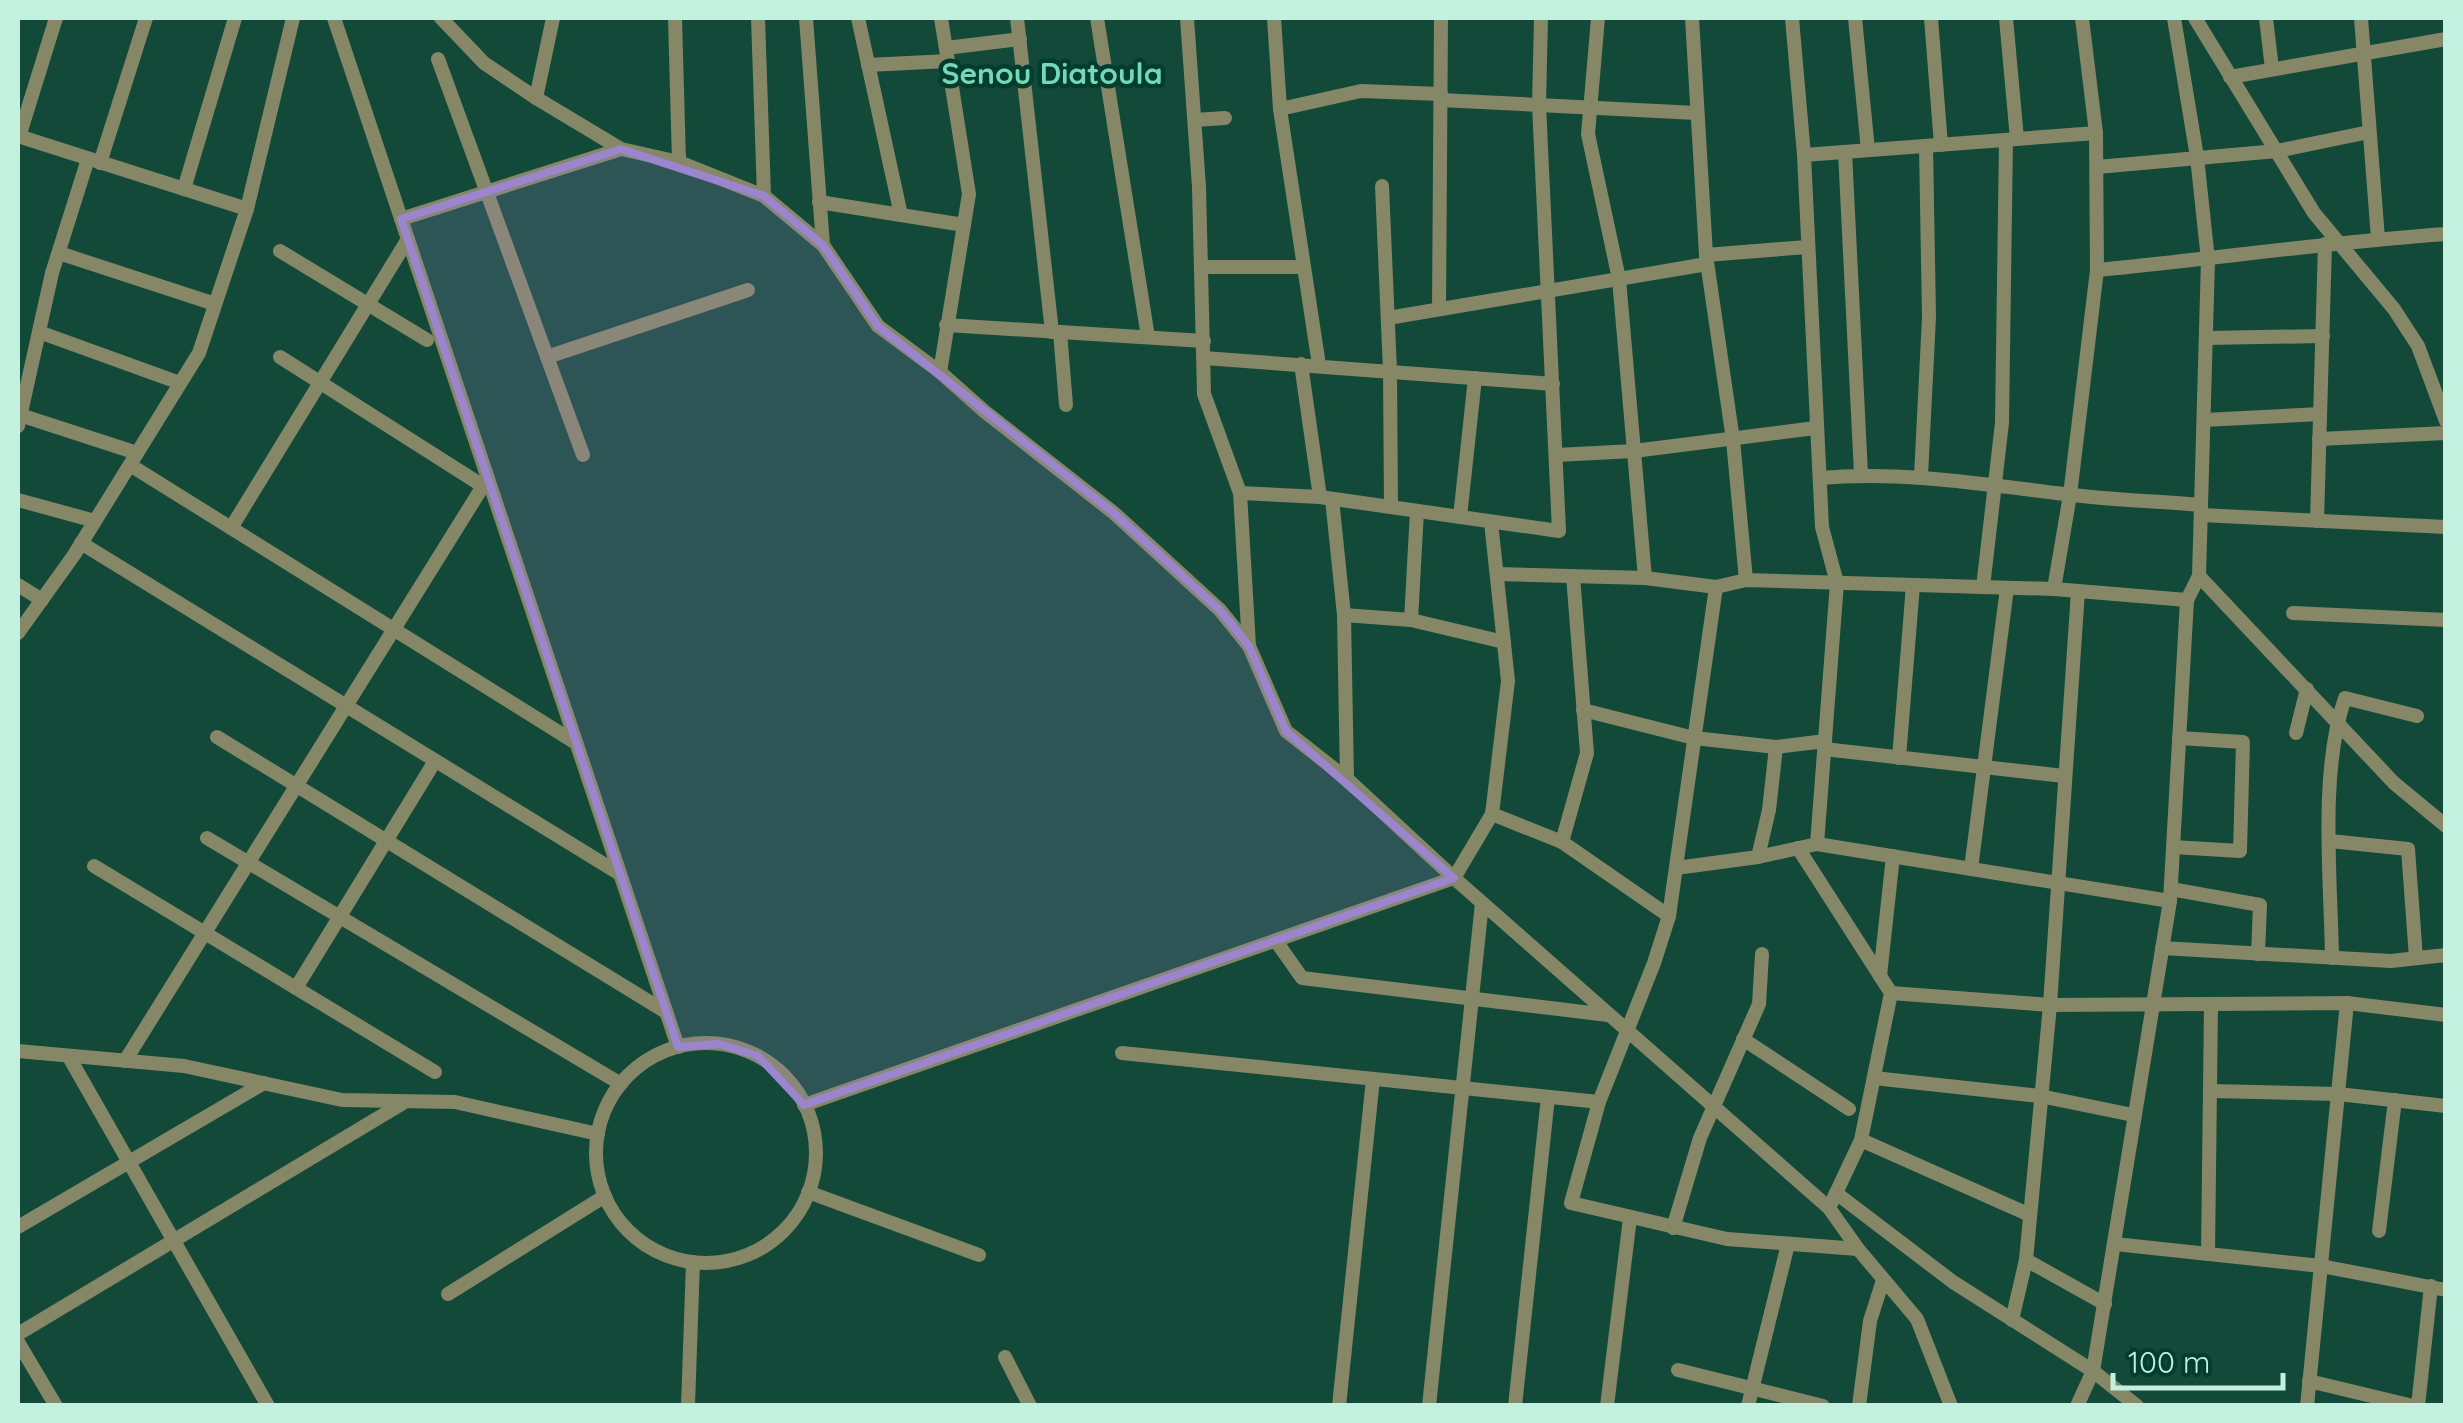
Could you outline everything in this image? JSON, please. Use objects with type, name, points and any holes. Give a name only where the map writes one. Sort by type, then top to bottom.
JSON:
[{"type":"street","points":[[56,18],[18,136],[247,210]]},
{"type":"street","points":[[146,18],[58,253],[19,420],[133,459],[231,528],[576,743]]},
{"type":"street","points":[[184,189],[235,18]]},
{"type":"street","points":[[18,633],[81,544],[199,352],[247,210],[293,18]]},
{"type":"street","points":[[334,18],[485,482],[678,1047]]},
{"type":"street","points":[[536,98],[553,18]]},
{"type":"street","points":[[676,18],[679,162]]},
{"type":"street","points":[[758,18],[764,196]]},
{"type":"street","points":[[806,18],[822,245]]},
{"type":"street","points":[[858,18],[900,215]]},
{"type":"street","points":[[940,372],[969,194],[942,18]]},
{"type":"street","points":[[1018,18],[1066,405]]},
{"type":"street","points":[[1097,18],[1148,337]]},
{"type":"street","points":[[1187,18],[1202,268],[1204,394],[1240,493],[1249,646]]},
{"type":"street","points":[[1274,18],[1280,109],[1319,365]]},
{"type":"street","points":[[1439,309],[1441,18]]},
{"type":"street","points":[[1240,493],[1326,498],[1559,532],[1539,105],[1541,18]]},
{"type":"street","points":[[1598,18],[1588,134],[1619,279],[1645,578]]},
{"type":"street","points":[[1692,18],[1706,260],[1732,440],[1746,580]]},
{"type":"street","points":[[1792,18],[1804,155],[1822,528],[1837,583],[1817,844]]},
{"type":"street","points":[[1856,18],[1868,150]]},
{"type":"street","points":[[1920,476],[1929,317],[1931,18]]},
{"type":"street","points":[[1983,587],[2002,423],[2012,139],[2006,18]]},
{"type":"street","points":[[2054,589],[2070,495],[2097,270],[2096,133],[2082,18]]},
{"type":"street","points":[[2077,1406],[2093,1372],[2170,895],[2187,600],[2199,576],[2208,260],[2197,157],[2174,18]]},
{"type":"street","points":[[2195,18],[2332,243],[2394,309],[2418,346],[2446,420]]},
{"type":"street","points":[[2266,18],[2272,69]]},
{"type":"street","points":[[2361,18],[2378,238]]},
{"type":"street","points":[[443,19],[484,62],[621,149],[679,162],[764,196],[822,245],[878,326],[1114,513],[1220,610],[1249,646],[1286,730],[1829,1208],[1917,1320],[1952,1406]]},
{"type":"street","points":[[868,65],[947,55],[1020,39]]},
{"type":"street","points":[[2230,77],[2446,39]]},
{"type":"street","points":[[438,59],[583,454]]},
{"type":"street","points":[[1280,109],[1360,91],[1696,113]]},
{"type":"street","points":[[1195,120],[1225,118]]},
{"type":"street","points":[[2096,166],[2277,151],[2369,132]]},
{"type":"street","points":[[1804,155],[2096,133]]},
{"type":"street","points":[[401,219],[621,149]]},
{"type":"street","points":[[1846,152],[1861,474]]},
{"type":"street","points":[[1382,186],[1391,507]]},
{"type":"street","points":[[820,202],[964,225]]},
{"type":"street","points":[[2097,270],[2446,234]]},
{"type":"street","points":[[231,528],[408,239]]},
{"type":"street","points":[[2317,521],[2323,336],[2332,243]]},
{"type":"street","points":[[1388,318],[1619,279],[1706,260],[1807,247]]},
{"type":"street","points":[[280,250],[427,340]]},
{"type":"street","points":[[58,253],[215,304]]},
{"type":"street","points":[[1202,268],[1304,268]]},
{"type":"street","points":[[548,357],[748,290]]},
{"type":"street","points":[[946,326],[1204,340]]},
{"type":"street","points":[[39,332],[180,382]]},
{"type":"street","points":[[2206,338],[2323,336]]},
{"type":"street","points":[[280,357],[485,482]]},
{"type":"street","points":[[1204,358],[1553,384]]},
{"type":"street","points":[[1301,364],[1344,615],[1346,779]]},
{"type":"street","points":[[1460,517],[1475,378]]},
{"type":"street","points":[[2204,420],[2320,414]]},
{"type":"street","points":[[1556,455],[1634,452],[1815,428]]},
{"type":"street","points":[[2319,440],[2446,433]]},
{"type":"street","points":[[1820,478],[1861,474],[1920,476],[2201,510],[2446,527]]},
{"type":"street","points":[[125,1061],[485,482]]},
{"type":"street","points":[[18,500],[95,521]]},
{"type":"street","points":[[1411,620],[1418,511]]},
{"type":"street","points":[[804,1105],[1454,878],[1492,814],[1508,681],[1492,522]]},
{"type":"street","points":[[81,544],[620,875]]},
{"type":"street","points":[[1497,574],[1645,578],[1716,587],[1746,580],[2054,589],[2187,600]]},
{"type":"street","points":[[1562,842],[1587,754],[1573,576]]},
{"type":"street","points":[[2199,576],[2394,783],[2446,826]]},
{"type":"street","points":[[18,585],[42,600]]},
{"type":"street","points":[[1899,758],[1913,585]]},
{"type":"street","points":[[1716,587],[1669,916],[1599,1102],[1570,1204],[1727,1240],[1858,1249]]},
{"type":"street","points":[[1971,869],[2008,588]]},
{"type":"street","points":[[2012,1320],[2026,1260],[2050,1004],[2078,591]]},
{"type":"street","points":[[2293,613],[2446,620]]},
{"type":"street","points":[[1344,615],[1411,620],[1504,642]]},
{"type":"street","points":[[2296,733],[2308,689]]},
{"type":"street","points":[[2332,958],[2330,798],[2337,720],[2344,698],[2417,716]]},
{"type":"street","points":[[1584,710],[1694,738],[1776,747],[1824,745],[1899,758],[2064,776]]},
{"type":"street","points":[[218,736],[666,1012]]},
{"type":"street","points":[[2173,847],[2240,850],[2243,742],[2179,738]]},
{"type":"street","points":[[1758,857],[1770,810],[1776,747]]},
{"type":"street","points":[[296,988],[436,761]]},
{"type":"street","points":[[1492,814],[1562,842],[1669,916]]},
{"type":"street","points":[[208,838],[621,1084]]},
{"type":"street","points":[[2330,841],[2408,849],[2416,958]]},
{"type":"street","points":[[1676,868],[1817,844],[2056,883],[2260,905],[2258,954]]},
{"type":"street","points":[[1798,848],[1891,993],[1861,1140],[1829,1208]]},
{"type":"street","points":[[1880,976],[1893,856]]},
{"type":"street","points":[[94,866],[435,1072]]},
{"type":"street","points":[[1429,1406],[1482,903]]},
{"type":"street","points":[[1276,941],[1302,978],[1610,1016]]},
{"type":"street","points":[[2162,948],[2391,960],[2446,954]]},
{"type":"street","points":[[1674,1228],[1700,1138],[1758,1004],[1762,954]]},
{"type":"street","points":[[1891,993],[2050,1004],[2347,1003],[2446,1016]]},
{"type":"street","points":[[2307,1406],[2347,1003]]},
{"type":"street","points":[[2208,1254],[2211,1005]]},
{"type":"street","points":[[1743,1039],[1849,1109]]},
{"type":"street","points":[[718,1044],[745,1050],[780,1072],[804,1105],[815,1145],[808,1192],[791,1222],[760,1249],[734,1259],[693,1262],[666,1256],[642,1243],[622,1224],[605,1196],[597,1161],[598,1134],[606,1108],[621,1084],[640,1065],[678,1047],[718,1044]]},
{"type":"street","points":[[18,1051],[184,1066],[342,1100],[454,1102],[598,1134]]},
{"type":"street","points":[[1122,1053],[1599,1102]]},
{"type":"street","points":[[69,1057],[268,1406]]},
{"type":"street","points":[[1874,1078],[2040,1096],[2133,1115]]},
{"type":"street","points":[[1339,1406],[1373,1079]]},
{"type":"street","points":[[18,1227],[264,1083]]},
{"type":"street","points":[[2211,1091],[2338,1094],[2446,1106]]},
{"type":"street","points":[[1515,1406],[1548,1097]]},
{"type":"street","points":[[2379,1231],[2395,1100]]},
{"type":"street","points":[[56,1406],[18,1338],[406,1102]]},
{"type":"street","points":[[1861,1140],[2030,1215]]},
{"type":"street","points":[[808,1192],[979,1255]]},
{"type":"street","points":[[1836,1193],[1953,1282],[2093,1372],[2136,1406]]},
{"type":"street","points":[[448,1294],[605,1196]]},
{"type":"street","points":[[1608,1406],[1630,1218]]},
{"type":"street","points":[[1748,1406],[1788,1244]]},
{"type":"street","points":[[2115,1244],[2321,1266],[2438,1288],[2416,1406],[2309,1381]]},
{"type":"street","points":[[2026,1260],[2104,1304]]},
{"type":"street","points":[[688,1406],[693,1262]]},
{"type":"street","points":[[1859,1406],[1870,1321],[1883,1280]]},
{"type":"street","points":[[1005,1356],[1030,1406]]},
{"type":"street","points":[[1678,1370],[1823,1406]]},
{"type":"highlighted area","points":[[621,149],[764,196],[823,245],[878,326],[1114,513],[1220,610],[1249,646],[1286,731],[1454,878],[804,1105],[758,1056],[719,1044],[678,1047],[401,219]]},
{"type":"district","name":"Senou Diatoula","points":[[1052,74]]}]
